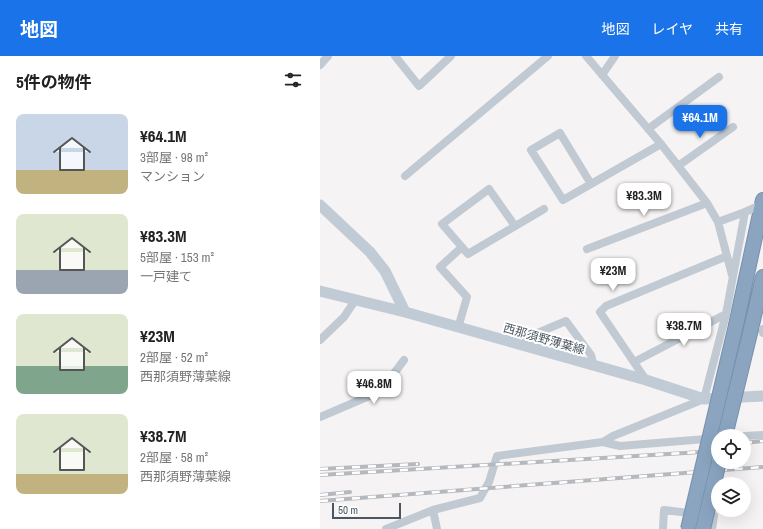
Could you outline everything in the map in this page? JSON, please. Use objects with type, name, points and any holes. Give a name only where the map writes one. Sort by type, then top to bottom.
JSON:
[{"type":"highway","points":[[688,529],[763,202]]},
{"type":"highway","points":[[727,429],[759,330],[763,277]]},
{"type":"highway","points":[[703,529],[717,469]]},
{"type":"main road","points":[[320,204],[370,252],[385,271],[404,312]]},
{"type":"main road","name":"西那須野薄葉線","points":[[320,291],[404,312],[646,380],[704,399],[763,396]]},
{"type":"street","points":[[320,65],[328,56]]},
{"type":"street","points":[[394,56],[419,86],[451,56]]},
{"type":"street","points":[[405,176],[548,56]]},
{"type":"street","points":[[586,56],[648,128],[707,203],[718,222],[733,279]]},
{"type":"street","points":[[602,75],[615,56]]},
{"type":"street","points":[[648,128],[719,77]]},
{"type":"street","points":[[678,166],[733,127]]},
{"type":"street","points":[[591,184],[560,133],[531,150],[563,200],[591,184],[661,144]]},
{"type":"street","points":[[515,226],[489,189],[442,224],[468,254],[544,209]]},
{"type":"street","points":[[718,222],[746,212],[763,202]]},
{"type":"street","points":[[587,250],[707,203]]},
{"type":"street","points":[[603,442],[613,436],[704,399],[726,314],[746,212]]},
{"type":"street","points":[[458,328],[467,297],[440,267],[462,247]]},
{"type":"street","points":[[646,380],[600,312],[606,306],[727,256]]},
{"type":"street","points":[[320,340],[344,317],[356,299]]},
{"type":"street","points":[[634,362],[726,314]]},
{"type":"street","points":[[524,346],[528,337],[566,321],[591,355],[594,366]]},
{"type":"street","points":[[320,417],[381,391],[404,360]]},
{"type":"street","points":[[751,436],[763,435]]},
{"type":"street","points":[[386,529],[433,510],[480,498],[489,482],[496,456],[603,442],[620,446],[711,439]]},
{"type":"street","points":[[433,510],[437,529]]},
{"type":"street","points":[[663,529],[664,510],[714,516],[712,529]]},
{"type":"railway","points":[[751,442],[763,441]]},
{"type":"railway","points":[[320,475],[711,451]]},
{"type":"railway","points":[[320,469],[418,464]]},
{"type":"railway","points":[[320,501],[763,467]]},
{"type":"railway","points":[[320,495],[350,492]]}]
